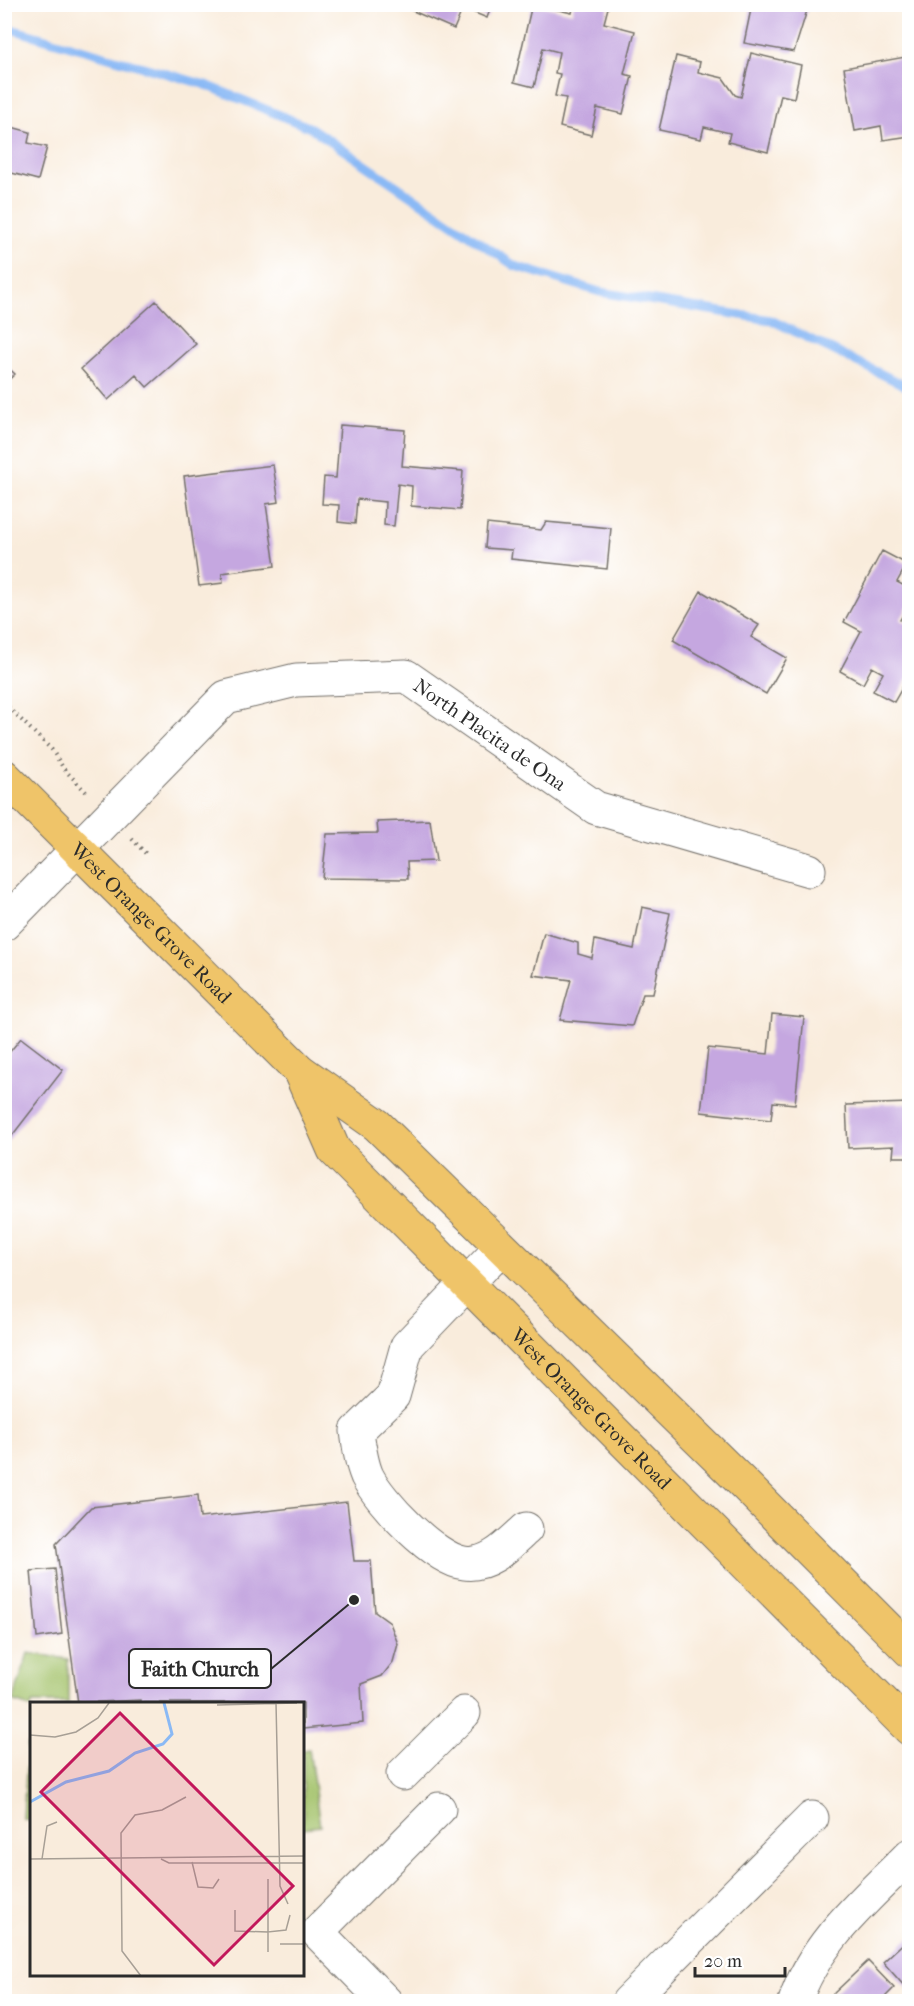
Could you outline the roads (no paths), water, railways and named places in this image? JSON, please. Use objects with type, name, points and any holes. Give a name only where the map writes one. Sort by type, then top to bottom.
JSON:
[{"type":"main road","name":"West Orange Grove Road","points":[[4,776],[299,1070],[377,1125],[745,1485],[909,1651]]},
{"type":"main road","name":"West Orange Grove Road","points":[[299,1070],[334,1150],[909,1729]]},
{"type":"street","name":"North Placita de Ona","points":[[4,924],[226,697],[296,680],[406,676],[596,808],[809,870]]},
{"type":"street","points":[[501,1248],[407,1346],[393,1396],[357,1431],[367,1475],[381,1498],[439,1554],[464,1563],[489,1559],[526,1529]]},
{"type":"street","points":[[404,1774],[464,1713]]},
{"type":"street","points":[[386,2001],[317,1932],[440,1809]]},
{"type":"street","points":[[628,2001],[812,1818]]},
{"type":"street","points":[[795,2001],[809,1967],[838,1929],[909,1855]]},
{"type":"waterway","points":[[4,27],[206,85],[311,128],[515,266],[600,292],[771,320],[910,388]]},
{"type":"place","name":"Faith Church","points":[[354,1600]]}]
